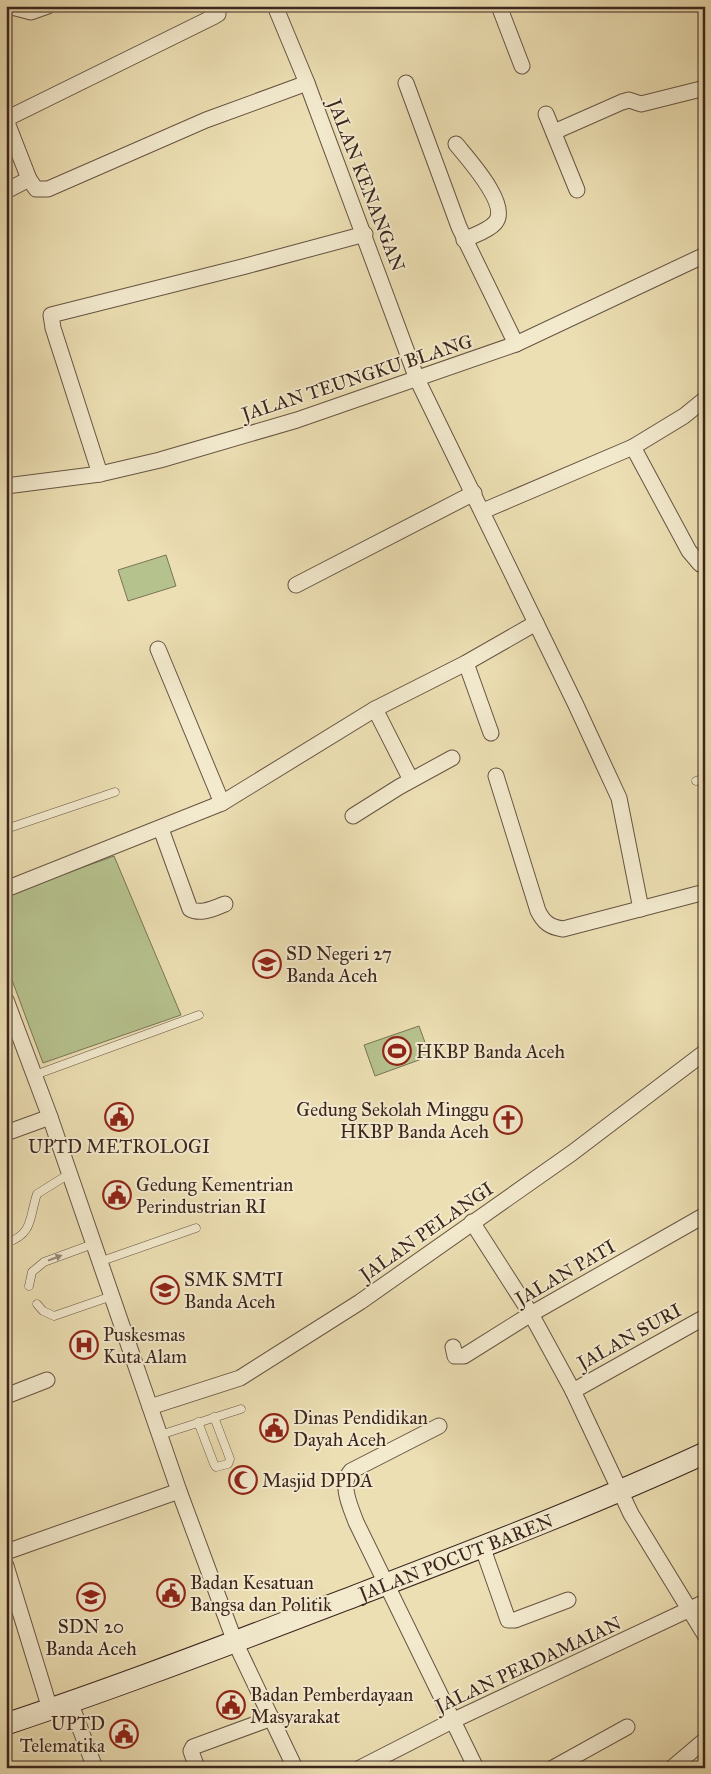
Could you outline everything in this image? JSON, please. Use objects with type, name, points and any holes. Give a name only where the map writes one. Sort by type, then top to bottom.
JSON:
[{"type":"main road","name":"JALAN POCUT BAREN","points":[[6,1724],[235,1642],[387,1584],[620,1492],[705,1453]]},
{"type":"street","points":[[8,6],[31,12],[48,6]]},
{"type":"street","points":[[218,6],[218,14],[213,17],[7,117],[8,126],[29,179],[36,189],[48,189],[206,120],[307,83]]},
{"type":"street","name":"JALAN KENANGAN","points":[[275,6],[365,234],[417,379],[483,511],[575,703],[618,798],[641,909]]},
{"type":"street","points":[[499,6],[522,66]]},
{"type":"street","points":[[406,83],[464,240],[516,344]]},
{"type":"street","points":[[554,132],[622,102],[648,103],[705,88]]},
{"type":"street","points":[[546,114],[577,190]]},
{"type":"street","points":[[456,144],[491,191],[499,214],[497,222],[490,228],[464,240]]},
{"type":"street","points":[[6,191],[29,179]]},
{"type":"street","points":[[100,474],[53,328],[52,315],[236,269],[365,234]]},
{"type":"street","name":"JALAN TEUNGKU BLANG","points":[[6,486],[100,474],[160,460],[297,420],[516,344],[705,256]]},
{"type":"street","points":[[483,511],[633,447],[684,416],[705,398]]},
{"type":"street","points":[[633,447],[689,551],[700,564],[705,564]]},
{"type":"street","points":[[296,585],[474,493]]},
{"type":"street","points":[[6,889],[222,803],[376,709],[466,663],[536,623]]},
{"type":"street","points":[[158,649],[222,803]]},
{"type":"street","points":[[466,663],[491,733]]},
{"type":"street","points":[[376,709],[412,780]]},
{"type":"street","points":[[353,816],[452,758]]},
{"type":"street","points":[[496,776],[543,921],[552,927],[563,929],[705,892]]},
{"type":"street","points":[[160,829],[190,909],[196,912],[225,904]]},
{"type":"street","points":[[6,1000],[50,1117],[150,1408],[235,1642],[295,1768]]},
{"type":"street","name":"JALAN PELANGI","points":[[150,1408],[240,1378],[360,1302],[572,1153],[705,1052]]},
{"type":"street","points":[[6,1133],[50,1117]]},
{"type":"street","name":"JALAN PATI","points":[[453,1347],[455,1356],[464,1356],[531,1314],[705,1215]]},
{"type":"street","points":[[472,1222],[531,1314],[573,1391],[620,1492],[688,1611],[705,1635]]},
{"type":"street","name":"JALAN SURI","points":[[573,1391],[705,1317]]},
{"type":"street","points":[[6,1396],[47,1380]]},
{"type":"street","points":[[439,1426],[351,1471],[346,1479],[348,1498],[356,1522],[476,1768]]},
{"type":"street","points":[[6,1552],[180,1491]]},
{"type":"street","points":[[482,1546],[508,1620],[515,1620],[568,1600]]},
{"type":"street","points":[[6,1566],[11,1593],[50,1709]]},
{"type":"street","name":"JALAN PERDAMAIAN","points":[[360,1768],[452,1721],[705,1602]]},
{"type":"street","points":[[70,1702],[94,1768]]},
{"type":"street","points":[[197,1768],[191,1751],[193,1747],[272,1718]]},
{"type":"street","points":[[553,1768],[627,1727]]},
{"type":"street","points":[[672,1768],[705,1740]]},
{"type":"lane","points":[[696,781],[705,778]]},
{"type":"lane","points":[[6,830],[115,792]]},
{"type":"lane","points":[[35,1076],[199,1015]]},
{"type":"lane","points":[[6,1243],[17,1239],[27,1230],[37,1194],[69,1174]]},
{"type":"lane","points":[[100,1262],[196,1228]]},
{"type":"lane","points":[[29,1286],[32,1272],[44,1262],[93,1244]]},
{"type":"lane","points":[[37,1304],[43,1312],[54,1316],[112,1296]]},
{"type":"lane","points":[[160,1435],[241,1409]]},
{"type":"lane","points":[[198,1422],[216,1467],[228,1464],[230,1459],[214,1417]]},
{"type":"green space","points":[[166,555],[176,586],[128,601],[118,570]]},
{"type":"green space","points":[[114,856],[181,1015],[43,1063],[6,964],[6,895]]},
{"type":"green space","name":"HKBP Banda Aceh","points":[[419,1026],[430,1056],[375,1076],[364,1045]]},
{"type":"place","name":"SD Negeri 27 Banda Aceh","points":[[267,964]]},
{"type":"place","name":"HKBP Banda Aceh","points":[[397,1051]]},
{"type":"place","name":"UPTD METROLOGI","points":[[119,1117]]},
{"type":"place","name":"Gedung Sekolah Minggu HKBP Banda Aceh","points":[[508,1120]]},
{"type":"place","name":"Gedung Kementrian Perindustrian RI","points":[[117,1195]]},
{"type":"place","name":"SMK SMTI Banda Aceh","points":[[165,1290]]},
{"type":"place","name":"Puskesmas Kuta Alam","points":[[84,1345]]},
{"type":"place","name":"Dinas Pendidikan Dayah Aceh","points":[[274,1428]]},
{"type":"place","name":"Masjid DPDA","points":[[243,1480]]},
{"type":"place","name":"Badan Kesatuan Bangsa dan Politik","points":[[171,1593]]},
{"type":"place","name":"SDN 20 Banda Aceh","points":[[91,1597]]},
{"type":"place","name":"Badan Pemberdayaan Masyarakat","points":[[231,1705]]},
{"type":"place","name":"UPTD Telematika","points":[[124,1734]]}]
